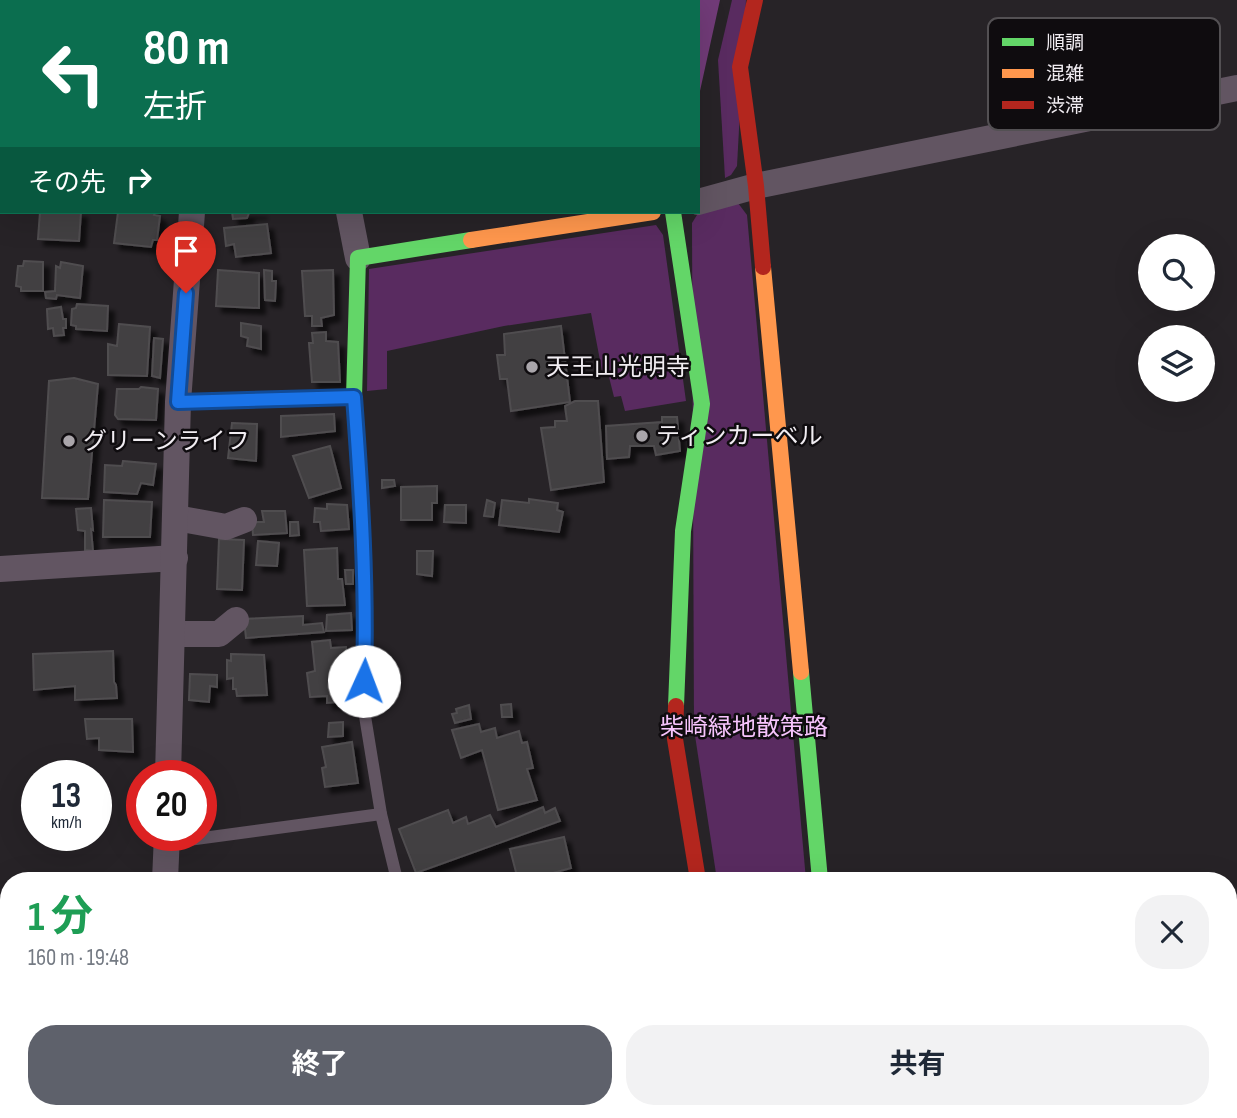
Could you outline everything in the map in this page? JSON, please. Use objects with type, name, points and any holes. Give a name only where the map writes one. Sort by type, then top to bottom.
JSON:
[{"type":"street","points":[[755,0],[740,67],[756,186],[819,872]]},
{"type":"street","points":[[700,201],[756,186],[1031,130]]},
{"type":"street","points":[[169,760],[178,402],[192,214]]},
{"type":"street","points":[[178,402],[354,397],[358,258],[349,214]]},
{"type":"street","points":[[358,258],[640,214]]},
{"type":"street","points":[[673,214],[702,404],[683,531],[675,739],[697,872]]},
{"type":"street","points":[[176,518],[226,527],[244,520]]},
{"type":"street","points":[[0,569],[175,558]]},
{"type":"street","points":[[173,634],[219,634],[236,620]]},
{"type":"street","points":[[165,872],[166,851]]},
{"type":"lane","points":[[354,397],[363,520],[366,636],[363,704],[381,814],[395,872]]},
{"type":"lane","points":[[217,833],[381,814]]},
{"type":"green space","points":[[732,0],[746,0],[737,166],[731,175],[725,178],[718,60]]},
{"type":"green space","name":"柴崎緑地散策路","points":[[738,203],[747,215],[805,872],[716,872],[694,729],[692,223],[697,215]]},
{"type":"green space","points":[[656,225],[663,235],[686,401],[625,411],[621,396],[614,397],[608,373],[602,371],[591,313],[504,326],[387,351],[387,389],[367,391],[369,269]]},
{"type":"shaded area","points":[[700,0],[720,0],[700,91]]},
{"type":"building","points":[[40,214],[81,214],[79,241],[38,239]]},
{"type":"building","points":[[118,214],[160,216],[157,240],[153,240],[151,247],[114,243]]},
{"type":"building","points":[[232,214],[249,214],[247,218],[233,219]]},
{"type":"building","points":[[267,224],[271,253],[236,257],[234,244],[226,246],[224,228]]},
{"type":"building","points":[[24,261],[43,262],[43,291],[21,291],[21,287],[16,286],[18,266],[23,266]]},
{"type":"building","points":[[61,262],[83,266],[80,298],[57,295],[56,299],[46,298],[45,292],[55,291],[56,266],[60,268]]},
{"type":"building","points":[[218,270],[259,273],[259,308],[216,306]]},
{"type":"building","points":[[264,270],[272,271],[272,281],[276,281],[275,301],[265,300]]},
{"type":"building","points":[[333,270],[334,315],[321,318],[322,326],[312,326],[312,316],[305,316],[302,271]]},
{"type":"building","points":[[77,304],[108,306],[107,331],[76,329],[76,326],[71,325],[72,309],[76,308]]},
{"type":"building","points":[[61,307],[66,328],[63,328],[64,335],[54,336],[53,328],[48,329],[47,309]]},
{"type":"building","points":[[241,323],[261,326],[261,349],[247,346],[248,338],[241,336]]},
{"type":"building","points":[[119,324],[150,327],[147,376],[108,375],[108,344],[117,346]]},
{"type":"building","name":"天王山光明寺","points":[[561,326],[570,402],[511,411],[507,379],[500,379],[497,355],[505,355],[504,334]]},
{"type":"building","points":[[326,332],[326,341],[338,342],[340,382],[312,382],[309,343],[313,343],[312,333]]},
{"type":"building","points":[[154,338],[163,339],[160,378],[152,376]]},
{"type":"building","name":"グリーンライフ","points":[[74,378],[98,384],[88,499],[42,498],[49,381]]},
{"type":"building","points":[[117,389],[158,389],[156,420],[118,419],[115,415]]},
{"type":"building","points":[[575,401],[598,401],[604,482],[551,490],[541,428],[555,427],[555,421],[567,421],[565,406]]},
{"type":"building","points":[[334,414],[335,431],[281,437],[281,416]]},
{"type":"building","name":"ティンカーベル","points":[[662,417],[677,417],[680,451],[656,455],[654,446],[630,446],[629,457],[607,459],[606,426],[662,422]]},
{"type":"building","points":[[232,423],[257,424],[256,461],[228,458]]},
{"type":"building","points":[[330,446],[341,488],[309,498],[293,456]]},
{"type":"building","points":[[123,461],[156,464],[153,485],[141,483],[137,494],[104,492],[105,465],[122,466]]},
{"type":"building","points":[[382,480],[394,480],[395,486],[382,488]]},
{"type":"building","points":[[437,486],[437,503],[432,503],[432,520],[401,520],[401,487]]},
{"type":"building","points":[[529,499],[558,503],[557,510],[563,512],[559,532],[499,525],[502,500],[529,503]]},
{"type":"building","points":[[104,500],[152,502],[150,537],[103,537]]},
{"type":"building","points":[[487,500],[495,503],[493,517],[484,516]]},
{"type":"building","points":[[327,504],[347,505],[349,529],[321,531],[320,522],[314,522],[315,508],[327,509]]},
{"type":"building","points":[[445,505],[466,505],[466,523],[444,522]]},
{"type":"building","points":[[91,508],[93,551],[85,550],[85,531],[78,530],[76,509]]},
{"type":"building","points":[[262,511],[285,511],[287,533],[253,535],[252,522],[264,522]]},
{"type":"building","points":[[290,522],[298,522],[299,535],[290,536]]},
{"type":"building","points":[[219,539],[244,540],[242,590],[217,589]]},
{"type":"building","points":[[258,541],[279,543],[277,566],[256,565]]},
{"type":"building","points":[[337,548],[338,579],[342,579],[345,605],[307,606],[304,550]]},
{"type":"building","points":[[417,551],[433,551],[432,576],[417,574]]},
{"type":"building","points":[[345,570],[353,570],[353,584],[346,584]]},
{"type":"building","points":[[351,613],[352,630],[326,631],[327,615]]},
{"type":"building","points":[[303,616],[303,625],[322,623],[324,632],[246,638],[244,619]]},
{"type":"building","points":[[330,640],[331,648],[346,647],[349,701],[327,703],[327,696],[310,697],[307,673],[315,671],[312,642]]},
{"type":"building","points":[[113,651],[117,698],[75,700],[75,686],[34,690],[33,654]]},
{"type":"building","points":[[231,654],[264,655],[267,695],[237,696],[236,689],[233,689],[233,678],[227,679],[227,660],[231,661]]},
{"type":"building","points":[[190,674],[217,675],[217,687],[210,686],[209,702],[189,700]]},
{"type":"building","points":[[511,704],[512,717],[502,717],[501,705]]},
{"type":"building","points":[[469,705],[471,719],[455,723],[452,714],[457,713],[456,709]]},
{"type":"building","points":[[85,719],[132,719],[133,752],[99,750],[99,738],[87,739]]},
{"type":"building","points":[[343,722],[343,736],[328,737],[329,723]]},
{"type":"building","points":[[479,724],[481,732],[495,728],[497,738],[519,731],[522,743],[527,742],[533,768],[527,769],[537,800],[498,810],[482,750],[461,758],[452,730]]},
{"type":"building","points":[[352,742],[358,783],[325,787],[322,768],[326,767],[322,747]]},
{"type":"building","points":[[543,807],[545,813],[555,808],[560,821],[419,872],[416,872],[399,829],[448,810],[453,823],[466,817],[468,824],[490,815],[496,827]]},
{"type":"building","points":[[564,837],[571,868],[557,872],[516,872],[510,849]]},
{"type":"traffic: fast","points":[[673,214],[702,404],[683,531],[676,706]]},
{"type":"traffic: fast","points":[[178,402],[354,397],[358,258],[471,240]]},
{"type":"traffic: fast","points":[[801,672],[819,872]]},
{"type":"traffic: slow","points":[[471,240],[640,214]]},
{"type":"traffic: slow","points":[[763,267],[801,672]]},
{"type":"traffic: jam","points":[[755,0],[740,67],[756,186],[763,267]]},
{"type":"traffic: jam","points":[[676,706],[675,739],[697,872]]},
{"type":"place","name":"天王山光明寺","points":[[532,367]]},
{"type":"place","name":"ティンカーベル","points":[[642,436]]},
{"type":"place","name":"グリーンライフ","points":[[69,441]]},
{"type":"route","points":[[186,293],[178,402],[354,397],[363,520],[366,636],[364,681]]}]
